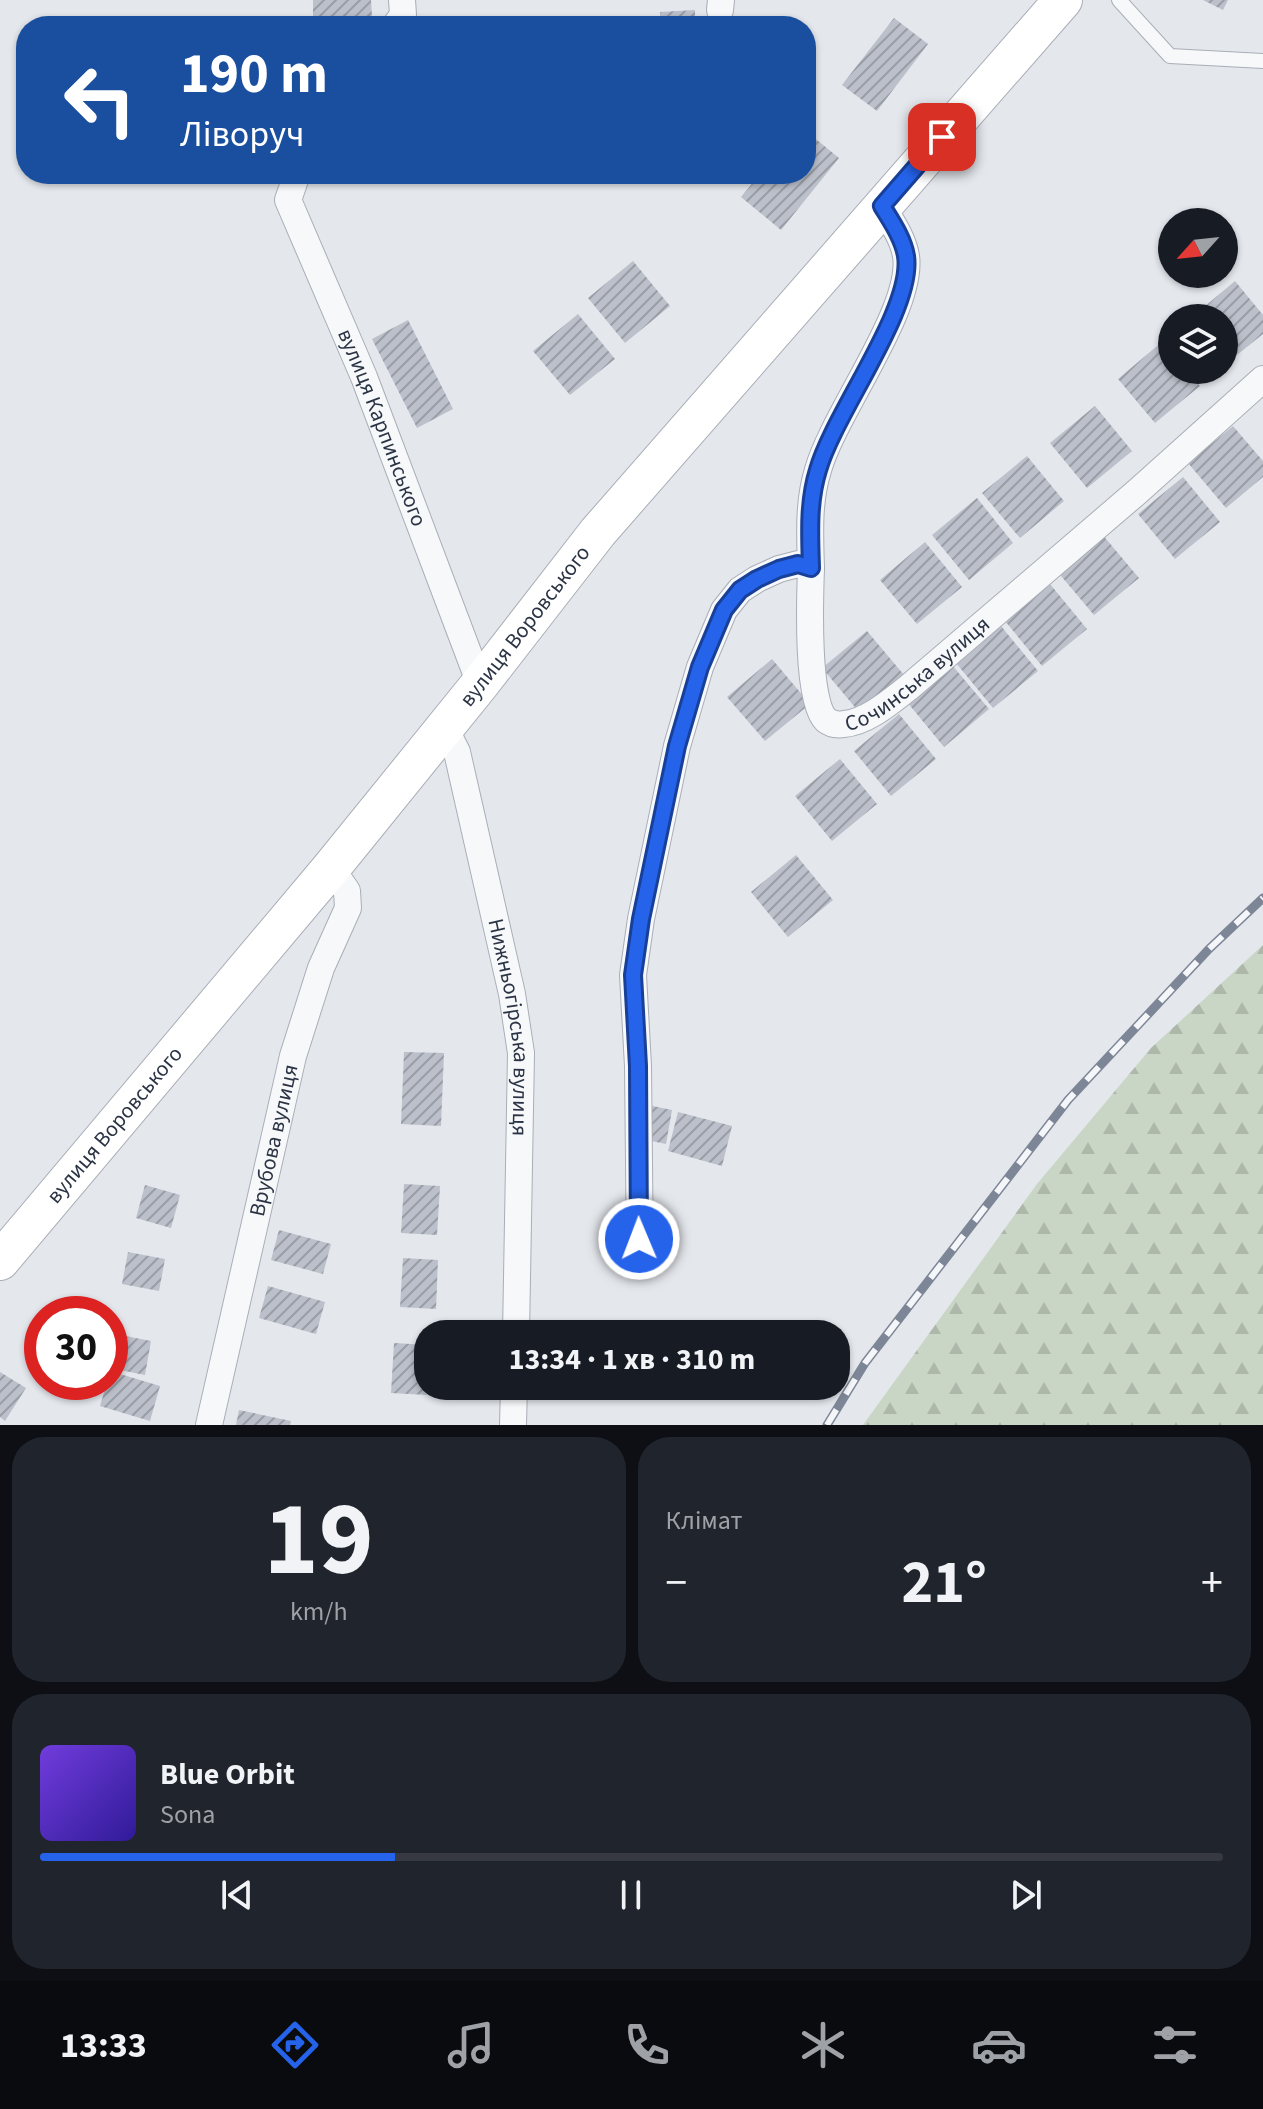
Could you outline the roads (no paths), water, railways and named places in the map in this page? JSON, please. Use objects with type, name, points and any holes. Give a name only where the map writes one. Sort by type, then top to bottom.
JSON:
[{"type":"street","name":"вулиця Воровського","points":[[0,1261],[331,868],[598,532],[1063,0]]},
{"type":"street","name":"вулиця Карпинського","points":[[294,184],[288,200],[364,377],[480,684]]},
{"type":"street","name":"Сочинська вулиця","points":[[882,206],[906,256],[905,283],[896,309],[830,439],[818,470],[809,514],[811,634],[818,706],[825,719],[834,724],[845,725],[878,710],[908,688],[1137,492],[1263,379]]},
{"type":"street","points":[[640,1261],[638,1066],[633,975],[644,904],[677,746],[700,667],[724,610],[740,590],[757,579],[798,564],[811,568]]},
{"type":"street","name":"Нижньогірська вулиця","points":[[445,728],[457,752],[512,994],[521,1053],[516,1320]]},
{"type":"street","name":"Врубова вулиця","points":[[209,1425],[293,1056],[321,968],[348,908],[347,891],[331,868]]},
{"type":"street","points":[[513,1425],[514,1400]]},
{"type":"lane","points":[[1119,0],[1170,56],[1263,61]]},
{"type":"railway","points":[[827,1425],[865,1363],[1068,1100],[1209,949],[1263,898]]}]
